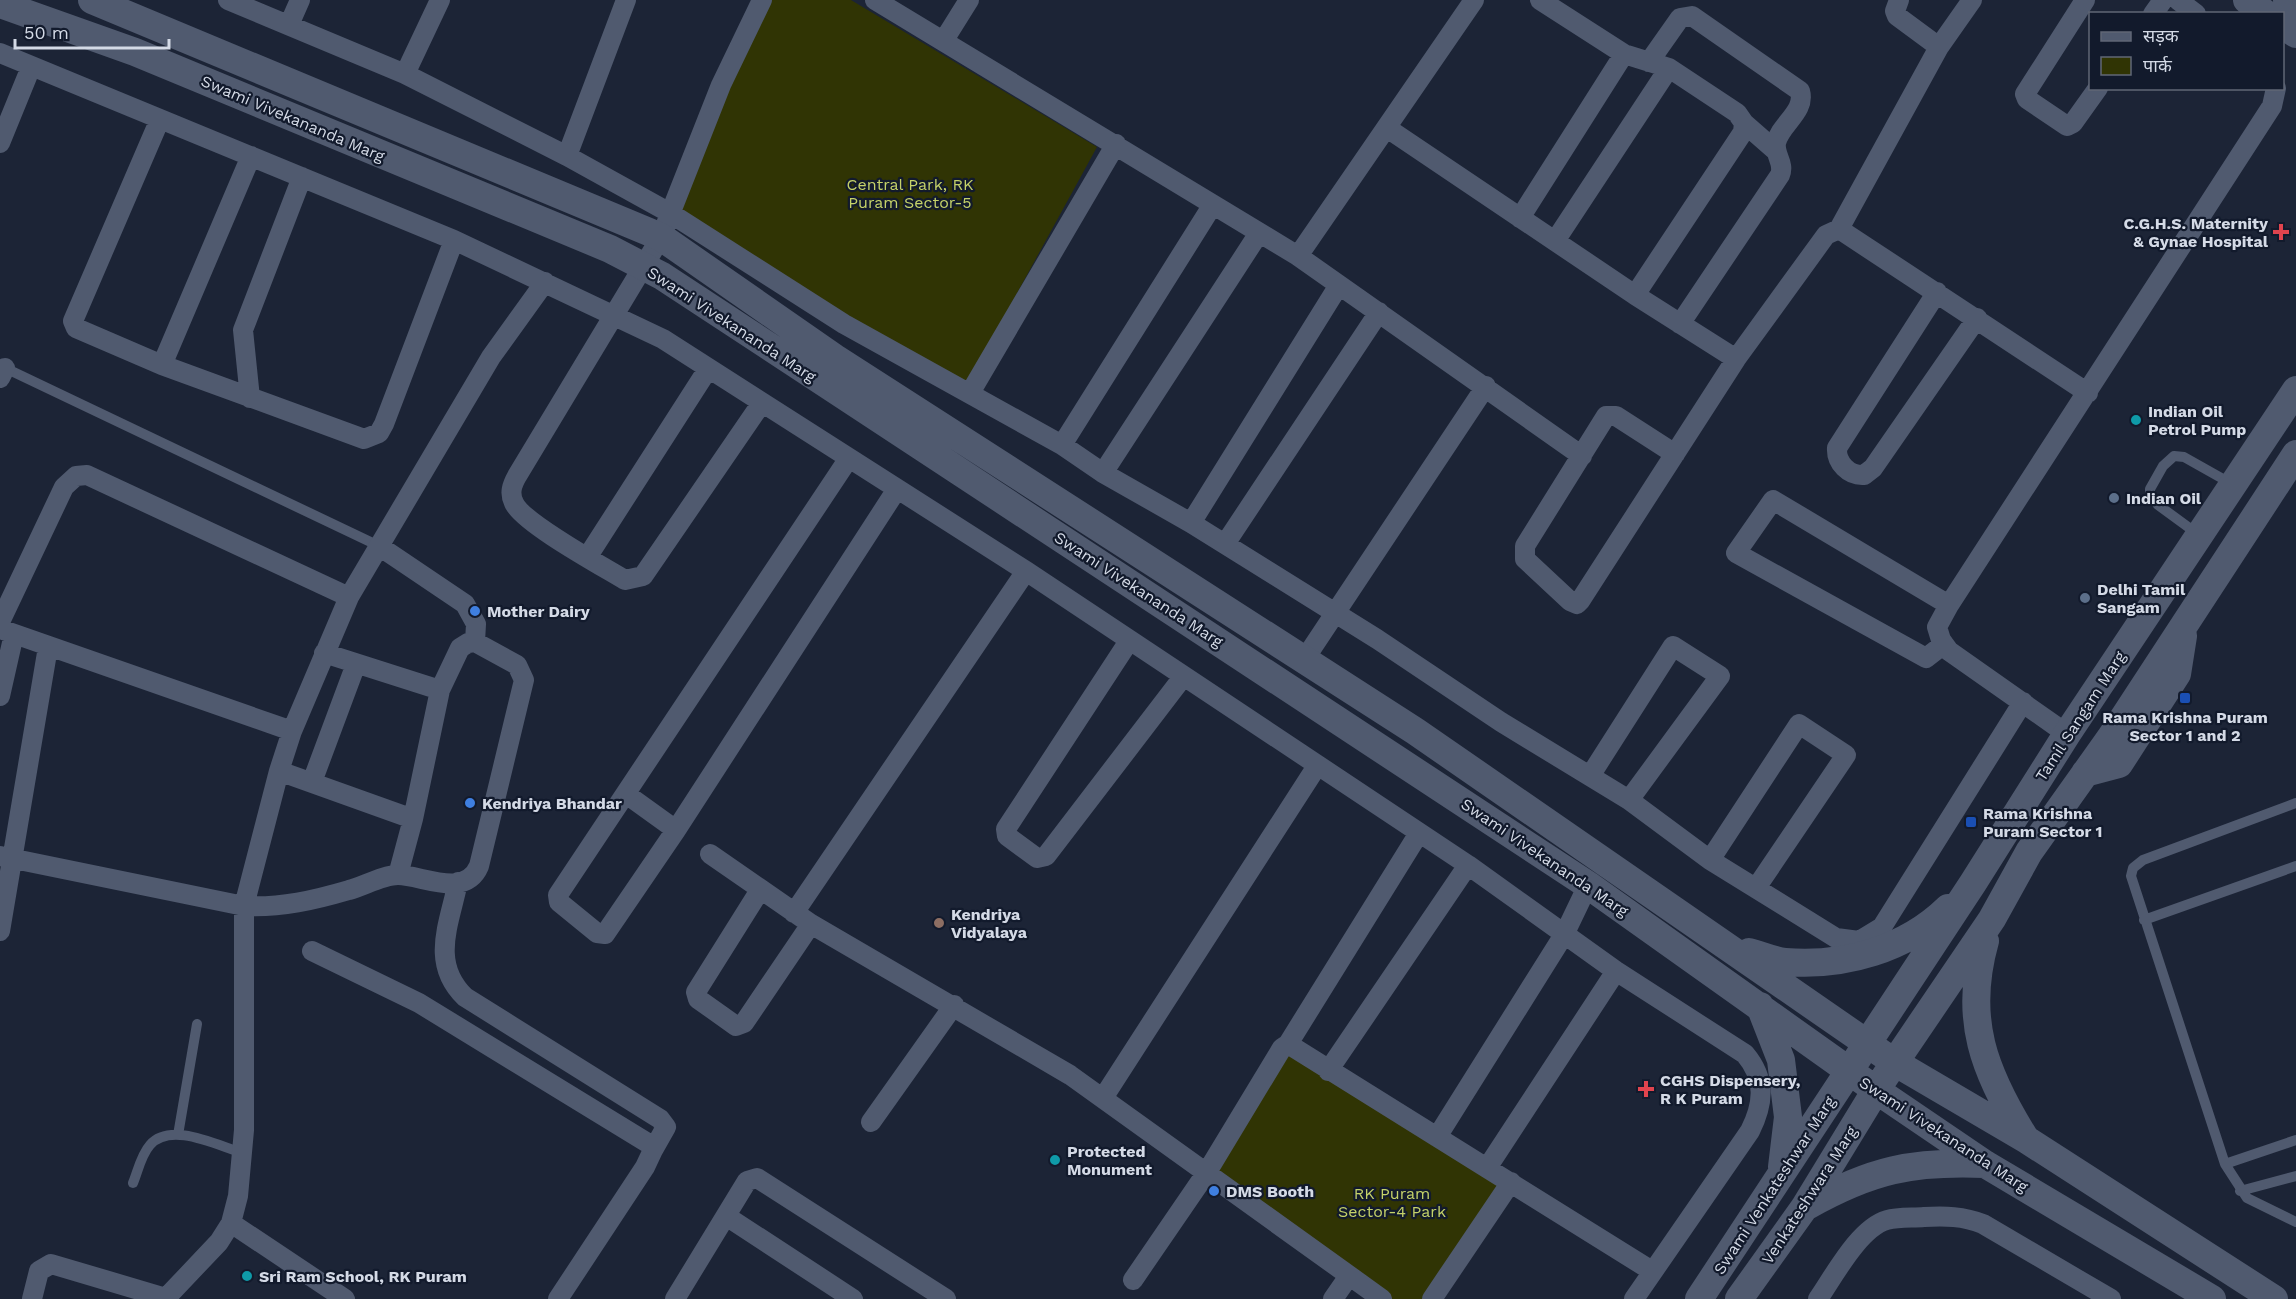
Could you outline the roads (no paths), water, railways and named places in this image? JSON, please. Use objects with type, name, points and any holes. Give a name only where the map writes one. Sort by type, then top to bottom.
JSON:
[{"type":"street","name":"Swami Vivekananda Marg","points":[[92,0],[666,225],[835,358],[1415,731],[1733,948],[1894,1062],[2027,1140],[2274,1299]]},
{"type":"street","points":[[228,0],[253,5],[289,25],[405,74],[567,156],[666,225],[1062,445],[1103,473],[1191,523],[1335,615],[1377,639],[1500,722],[1629,800],[1710,860],[1836,938],[1852,942],[1872,935],[1882,927],[2023,702]]},
{"type":"street","points":[[289,25],[300,0]]},
{"type":"street","points":[[405,74],[440,0]]},
{"type":"street","points":[[567,156],[626,0]]},
{"type":"street","points":[[761,404],[643,576],[625,580],[548,532],[517,509],[511,493],[517,476],[613,314],[644,267],[666,225],[721,85],[762,0]]},
{"type":"street","points":[[875,0],[1298,256],[1486,386],[1582,456]]},
{"type":"street","points":[[944,40],[969,0]]},
{"type":"street","points":[[1298,256],[1474,0]]},
{"type":"street","points":[[1539,0],[1623,54],[1669,68],[1737,113],[1744,123],[1776,151],[1782,166],[1780,175],[1680,324]]},
{"type":"street","points":[[1899,0],[1894,11],[1897,16],[1939,47]]},
{"type":"street","points":[[1675,454],[1612,414],[1606,416],[1523,552],[1527,562],[1570,601],[1577,604],[1675,454],[1736,359],[1826,235],[1839,229],[1939,47],[1972,0]]},
{"type":"street","points":[[2085,0],[2025,94],[2027,99],[2067,126],[2073,123],[2097,90]]},
{"type":"street","points":[[2178,0],[2193,12]]},
{"type":"street","points":[[2247,0],[2285,7],[2296,34]]},
{"type":"street","name":"Swami Vivekananda Marg","points":[[0,4],[135,52],[610,249],[644,267],[1588,885],[1876,1090],[1985,1164],[2212,1299]]},
{"type":"street","points":[[1648,62],[1684,16],[1692,16],[1716,32],[1800,91],[1799,107],[1778,137],[1776,151]]},
{"type":"street","points":[[0,54],[454,240],[663,339],[761,404],[1026,571],[1468,866],[1616,971],[1745,1054],[1755,1065],[1762,1097],[1759,1113],[1750,1131],[1634,1299]]},
{"type":"street","points":[[1520,218],[1623,54]]},
{"type":"street","points":[[0,143],[31,67]]},
{"type":"street","points":[[1555,242],[1669,68]]},
{"type":"street","points":[[2067,734],[1954,655],[1944,644],[1937,627],[1949,605],[2272,106],[2276,90]]},
{"type":"street","points":[[160,119],[73,321],[76,328],[162,364],[364,439],[379,433],[454,240]]},
{"type":"street","points":[[1635,295],[1743,132],[1744,123]]},
{"type":"street","points":[[1387,128],[1635,295],[1736,359]]},
{"type":"street","points":[[970,393],[1116,144]]},
{"type":"street","points":[[162,364],[251,156]]},
{"type":"street","points":[[250,398],[243,330],[302,177]]},
{"type":"street","points":[[1062,445],[1212,206]]},
{"type":"street","points":[[1839,229],[2088,393]]},
{"type":"street","points":[[1103,473],[1259,233]]},
{"type":"street","points":[[32,1299],[39,1271],[51,1264],[165,1299],[219,1242],[231,1223],[238,1196],[243,1153],[244,906],[279,771],[292,731],[349,597],[491,357],[545,282]]},
{"type":"street","points":[[1191,523],[1339,285]]},
{"type":"street","points":[[1937,292],[1837,448],[1837,455],[1842,466],[1852,473],[1864,476],[1873,468],[1977,318]]},
{"type":"street","points":[[1225,544],[1379,312]]},
{"type":"street","points":[[588,556],[708,369]]},
{"type":"street","points":[[1304,660],[1486,386]]},
{"type":"street","name":"Tamil Sangam Marg","points":[[1868,1044],[2067,734],[2296,390]]},
{"type":"street","points":[[849,458],[558,895],[559,903],[597,933],[605,934],[676,830],[897,489]]},
{"type":"street","points":[[1894,1062],[1992,919],[2029,852],[2293,465]]},
{"type":"street","points":[[0,696],[5,629],[64,487],[76,476],[87,475],[349,597]]},
{"type":"street","points":[[1944,644],[1926,658],[1736,553],[1773,500],[1949,605]]},
{"type":"street","points":[[379,546],[465,604],[476,624],[475,642]]},
{"type":"street","points":[[794,913],[1026,571]]},
{"type":"street","points":[[5,629],[48,647],[292,731]]},
{"type":"street","points":[[1129,641],[1006,829],[1006,836],[1037,858],[1046,856],[1183,677]]},
{"type":"street","points":[[7,857],[244,906],[282,906],[314,900],[398,875],[441,883],[458,882],[470,877],[479,866],[524,680],[517,664],[475,642],[460,648],[440,690],[413,819],[398,875]]},
{"type":"street","points":[[1590,776],[1673,646],[1720,676],[1629,800]]},
{"type":"street","points":[[0,931],[7,857],[48,647]]},
{"type":"street","points":[[324,653],[440,690]]},
{"type":"street","points":[[312,782],[356,664]]},
{"type":"street","points":[[1710,860],[1799,724],[1846,755],[1756,888]]},
{"type":"street","points":[[1103,1098],[1317,766]]},
{"type":"street","points":[[279,771],[413,819]]},
{"type":"street","points":[[626,794],[676,830]]},
{"type":"street","points":[[1133,1280],[1207,1172],[1282,1048],[1288,1044],[1419,833]]},
{"type":"street","points":[[710,854],[811,924],[954,1005],[1103,1098],[1382,1299]]},
{"type":"street","points":[[1328,1071],[1468,866]]},
{"type":"street","points":[[458,882],[443,952],[445,968],[452,984],[465,997],[660,1119],[666,1127],[654,1150],[558,1299]]},
{"type":"street","points":[[1733,948],[1784,962],[1837,962],[1889,948],[1935,921],[1973,883]]},
{"type":"street","points":[[1437,1137],[1565,933],[1588,885]]},
{"type":"street","points":[[760,890],[696,992],[698,999],[736,1026],[744,1023],[811,924]]},
{"type":"street","points":[[1992,919],[1976,973],[1977,1028],[1994,1081],[2027,1140]]},
{"type":"street","points":[[312,951],[419,1003],[644,1138],[654,1150]]},
{"type":"street","points":[[1487,1168],[1616,971]]},
{"type":"street","points":[[871,1122],[954,1005]]},
{"type":"street","points":[[1760,1006],[1783,1071],[1788,1117],[1780,1175]]},
{"type":"street","points":[[1288,1044],[1652,1271]]},
{"type":"street","name":"Swami Venkateshwar Marg","points":[[1699,1299],[1868,1044]]},
{"type":"street","name":"Venkateshwara Marg","points":[[1739,1299],[1804,1208],[1894,1062]]},
{"type":"street","points":[[1804,1208],[1845,1184],[1891,1169],[1938,1162],[1985,1164]]},
{"type":"street","points":[[675,1299],[747,1181],[752,1178],[762,1179],[946,1299]]},
{"type":"street","points":[[1432,1299],[1511,1182]]},
{"type":"street","points":[[726,1216],[853,1299]]},
{"type":"street","points":[[1818,1299],[1860,1240],[1874,1226],[1888,1220],[1943,1216],[1960,1217],[1983,1224],[2111,1299]]},
{"type":"street","points":[[231,1223],[345,1299]]},
{"type":"street","points":[[1332,1299],[1349,1276]]},
{"type":"lane","points":[[2,371],[379,546]]},
{"type":"lane","points":[[2199,535],[2158,505],[2150,494],[2150,489],[2163,466],[2174,456],[2184,456],[2233,484]]},
{"type":"lane","points":[[2296,802],[2136,864],[2131,876],[2225,1164],[2240,1191],[2247,1198],[2296,1222]]},
{"type":"lane","points":[[2144,920],[2296,866]]},
{"type":"lane","points":[[178,1135],[197,1024]]},
{"type":"lane","points":[[133,1183],[142,1157],[150,1145],[165,1136],[178,1135],[243,1153]]},
{"type":"lane","points":[[2225,1164],[2296,1140]]},
{"type":"lane","points":[[2240,1191],[2296,1176]]},
{"type":"place","name":"C.G.H.S. Maternity & Gynae Hospital","points":[[2281,232]]},
{"type":"place","name":"Indian Oil Petrol Pump","points":[[2136,420]]},
{"type":"place","name":"Indian Oil","points":[[2114,498]]},
{"type":"place","name":"Delhi Tamil Sangam","points":[[2085,598]]},
{"type":"place","name":"Mother Dairy","points":[[475,611]]},
{"type":"place","name":"Rama Krishna Puram Sector 1 and 2","points":[[2185,698]]},
{"type":"place","name":"Kendriya Bhandar","points":[[470,803]]},
{"type":"place","name":"Rama Krishna Puram Sector 1","points":[[1971,822]]},
{"type":"place","name":"Kendriya Vidyalaya","points":[[939,923]]},
{"type":"place","name":"CGHS Dispensery, R K Puram","points":[[1646,1089]]},
{"type":"place","name":"Protected Monument","points":[[1055,1160]]},
{"type":"place","name":"DMS Booth","points":[[1214,1191]]},
{"type":"place","name":"Sri Ram School, RK Puram","points":[[247,1276]]},
{"type":"park label","name":"Central Park, RK Puram Sector-5","points":[[910,193]]},
{"type":"park label","name":"RK Puram Sector-4 Park","points":[[1392,1202]]}]
